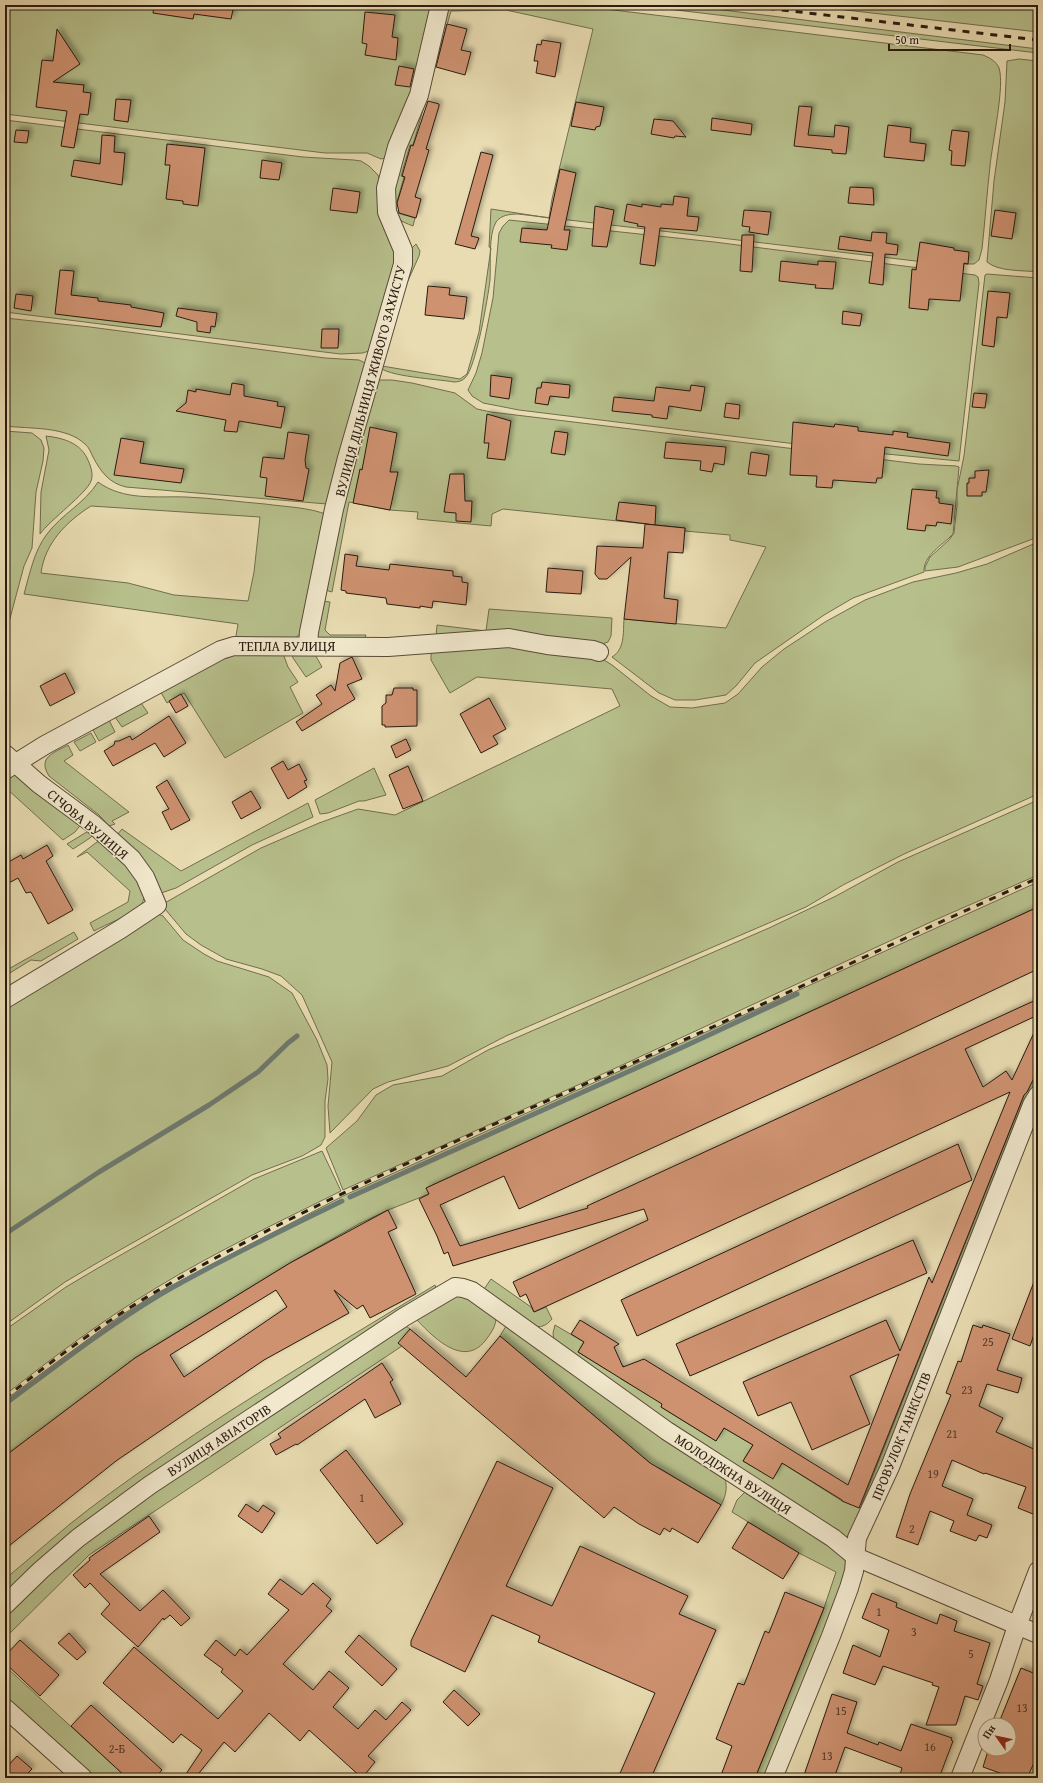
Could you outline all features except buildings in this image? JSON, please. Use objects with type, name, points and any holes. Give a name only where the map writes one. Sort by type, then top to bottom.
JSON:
[{"type":"street","name":"ВУЛИЦЯ ДІЛЬНИЦЯ ЖИВОГО ЗАХИСТУ","points":[[308,646],[309,632],[334,509],[359,413],[373,373],[403,264],[403,250],[387,212],[386,188],[397,147],[419,95],[440,5]]},
{"type":"street","name":"ТЕПЛА ВУЛИЦЯ","points":[[9,762],[45,745],[221,650],[234,646],[388,647],[509,638],[599,652]]},
{"type":"street","name":"СІЧОВА ВУЛИЦЯ","points":[[5,999],[121,929],[157,905],[145,877],[132,859],[93,824],[9,762]]},
{"type":"street","name":"ПРОВУЛОК ТАНКІСТІВ","points":[[772,1778],[831,1636],[849,1588],[856,1558],[857,1538],[890,1467],[1032,1105],[1038,1095]]},
{"type":"street","name":"МОЛОДІЖНА ВУЛИЦЯ","points":[[446,1292],[456,1287],[472,1291],[667,1431],[833,1538],[856,1558],[1038,1634]]},
{"type":"street","name":"ВУЛИЦЯ АВІАТОРІВ","points":[[5,1605],[41,1570],[78,1538],[150,1485],[404,1317],[446,1292]]},
{"type":"street","points":[[960,1778],[999,1680],[1017,1626],[1038,1571]]},
{"type":"street","points":[[5,1708],[82,1778]]},
{"type":"green space","points":[[5,5],[427,5],[431,14],[425,53],[409,103],[389,157],[381,159],[367,153],[325,153],[5,114]]},
{"type":"green space","points":[[466,5],[563,5],[589,7],[983,55],[988,57],[999,68],[1000,88],[998,116],[990,166],[982,249],[979,260],[974,264],[941,264],[549,218],[552,199],[593,29],[506,10],[451,11],[413,145],[410,145],[401,176],[404,177],[394,212],[415,218],[413,226],[404,222],[394,215],[390,207],[389,199],[392,175],[421,97],[438,28],[448,10]]},
{"type":"green space","points":[[634,5],[681,5],[707,8],[1038,49],[1038,53]]},
{"type":"green space","points":[[802,5],[1038,5],[1038,32]]},
{"type":"green space","points":[[1019,59],[1038,61],[1038,272],[998,268],[987,262],[994,181],[1005,102],[1007,61]]},
{"type":"green space","points":[[5,120],[303,157],[354,160],[361,161],[369,166],[378,175],[396,244],[396,270],[371,350],[363,353],[340,354],[5,312]]},
{"type":"green space","points":[[491,209],[540,217],[515,214],[506,215],[500,218],[493,228],[491,248],[489,247]]},
{"type":"green space","points":[[509,220],[714,242],[975,275],[978,277],[979,283],[959,461],[845,450],[519,410],[483,403],[472,396],[468,390],[476,373],[482,353],[493,298],[499,233]]},
{"type":"green space","points":[[416,244],[420,251],[419,256],[407,283],[387,343],[382,366],[460,379],[467,374],[479,332],[490,253],[490,280],[484,316],[473,361],[469,372],[465,378],[454,382],[413,377],[391,373],[378,366],[411,249]]},
{"type":"green space","points":[[985,275],[1038,278],[1038,537],[958,567],[925,571],[925,567],[930,557],[949,540],[954,533],[957,490],[964,456]]},
{"type":"green space","points":[[5,318],[90,327],[325,358],[359,360],[367,364],[327,504],[126,487],[115,483],[106,476],[99,467],[88,447],[77,438],[58,431],[47,429],[5,426]]},
{"type":"green space","points":[[377,380],[392,380],[412,383],[455,393],[477,409],[491,412],[919,464],[956,466],[959,467],[953,534],[930,555],[924,572],[853,598],[824,615],[755,663],[736,686],[726,695],[695,700],[675,700],[659,693],[612,657],[619,650],[621,645],[624,619],[726,628],[766,547],[730,540],[730,535],[685,531],[685,528],[503,509],[492,514],[491,526],[417,519],[418,512],[390,510],[349,502],[332,592],[322,589],[332,543]]},
{"type":"green space","points":[[5,431],[32,433],[41,440],[44,448],[43,461],[36,492],[32,548],[24,566],[5,637]]},
{"type":"green space","points":[[46,436],[70,442],[79,448],[88,460],[92,475],[91,481],[83,492],[40,534],[41,492],[49,450]]},
{"type":"green space","points":[[98,482],[108,488],[129,495],[186,497],[265,504],[305,509],[328,515],[303,631],[294,639],[235,642],[238,624],[24,594],[33,562],[47,534],[59,520],[93,489]],"holes":[[[91,506],[260,517],[254,572],[248,601],[174,595],[128,583],[41,573],[47,552],[58,534],[73,519]]]},
{"type":"green space","points":[[1038,542],[1038,794],[904,854],[843,885],[806,907],[506,1036],[448,1066],[388,1082],[373,1089],[330,1133],[328,1106],[332,1062],[302,995],[281,976],[226,959],[201,945],[186,934],[165,909],[163,904],[261,848],[319,823],[358,809],[395,815],[620,706],[612,689],[477,677],[450,693],[431,660],[431,647],[508,642],[593,653],[612,665],[651,696],[670,707],[692,708],[725,703],[738,694],[762,667],[784,649],[825,622],[865,600],[913,582],[956,573],[987,564]]},
{"type":"green space","points":[[322,601],[330,602],[325,630],[330,635],[366,635],[364,641],[318,639],[313,629]]},
{"type":"green space","points":[[489,609],[612,618],[611,636],[608,642],[593,647],[436,636],[437,625],[486,631]]},
{"type":"green space","points":[[282,651],[288,667],[298,682],[290,687],[303,713],[225,758],[184,693],[167,703],[159,689],[227,653]]},
{"type":"green space","points":[[291,651],[313,651],[322,667],[306,677],[293,658]]},
{"type":"green space","points":[[139,700],[148,713],[122,727],[113,714]]},
{"type":"green space","points":[[109,720],[115,732],[99,741],[93,730]]},
{"type":"green space","points":[[91,733],[96,742],[80,751],[74,742]]},
{"type":"green space","points":[[68,745],[73,755],[64,761],[129,812],[112,821],[115,824],[109,826],[99,815],[49,776],[46,770],[46,760],[53,753]]},
{"type":"green space","points":[[374,768],[386,795],[359,801],[328,813],[320,814],[315,800]]},
{"type":"green space","points":[[6,774],[20,775],[82,823],[75,832],[63,840],[6,788],[5,789]]},
{"type":"green space","points":[[1038,800],[1038,875],[935,920],[607,1072],[343,1190],[326,1148],[357,1121],[376,1095],[393,1085],[442,1076],[488,1050],[769,928],[836,896],[898,862]]},
{"type":"green space","points":[[308,803],[313,817],[252,845],[176,888],[161,893],[117,835],[122,829],[181,871]]},
{"type":"green space","points":[[90,830],[94,834],[73,849],[67,844]]},
{"type":"green space","points":[[97,842],[103,842],[125,863],[140,882],[144,891],[143,900],[138,908],[94,931],[90,923],[128,902],[130,891],[87,852],[77,857]]},
{"type":"green space","points":[[1038,882],[1038,907],[426,1188],[429,1194],[388,1210],[359,1224],[290,1263],[135,1358],[5,1456],[5,1400],[120,1316],[159,1292],[343,1196]]},
{"type":"green space","points":[[158,914],[163,916],[183,940],[204,954],[217,961],[269,977],[292,993],[317,1040],[327,1065],[328,1079],[325,1101],[325,1137],[321,1145],[302,1156],[252,1175],[97,1263],[65,1282],[5,1325],[5,1006]]},
{"type":"green space","points":[[74,932],[78,939],[41,961],[31,960],[5,976],[5,971]]},
{"type":"green space","points":[[1038,1070],[1038,1086],[854,1533],[847,1537],[843,1537],[668,1426],[554,1341],[553,1333],[555,1325],[584,1342],[578,1352],[607,1370],[613,1360],[627,1368],[621,1379],[648,1395],[669,1394],[661,1407],[716,1441],[724,1428],[753,1445],[743,1461],[773,1478],[782,1463],[842,1501],[860,1508],[1024,1095]]},
{"type":"green space","points":[[322,1151],[341,1191],[224,1250],[156,1288],[79,1339],[5,1395],[5,1330],[66,1287],[254,1179]]},
{"type":"green space","points":[[491,1279],[531,1307],[534,1312],[546,1307],[552,1319],[543,1326],[531,1326],[482,1292]]},
{"type":"green space","points":[[435,1285],[436,1288],[5,1598],[5,1579],[78,1517],[131,1478],[259,1392]]},
{"type":"green space","points":[[463,1293],[496,1319],[491,1333],[476,1349],[458,1351],[440,1341],[416,1319],[417,1315]]},
{"type":"green space","points":[[406,1326],[410,1329],[402,1346],[89,1555],[5,1638],[5,1614],[32,1587],[82,1543],[152,1491]]},
{"type":"green space","points":[[506,1326],[723,1473],[726,1482],[726,1489],[725,1497],[721,1505],[659,1468],[647,1465],[649,1462],[500,1336]]},
{"type":"green space","points":[[745,1492],[829,1542],[850,1562],[768,1778],[755,1778],[824,1608],[836,1572],[799,1553],[732,1512],[737,1500]]},
{"type":"green space","points":[[5,1666],[127,1778],[92,1778],[5,1700]]},
{"type":"waterway","points":[[350,1197],[797,994]]},
{"type":"waterway","points":[[5,1234],[99,1172],[209,1105],[258,1072],[297,1036]]},
{"type":"waterway","points":[[5,1404],[101,1333],[161,1294],[183,1281],[342,1201]]},
{"type":"railway","points":[[740,5],[1038,40]]},
{"type":"railway","points":[[5,1398],[79,1342],[118,1315],[211,1260],[266,1231],[377,1177],[712,1027],[1038,878]]}]
